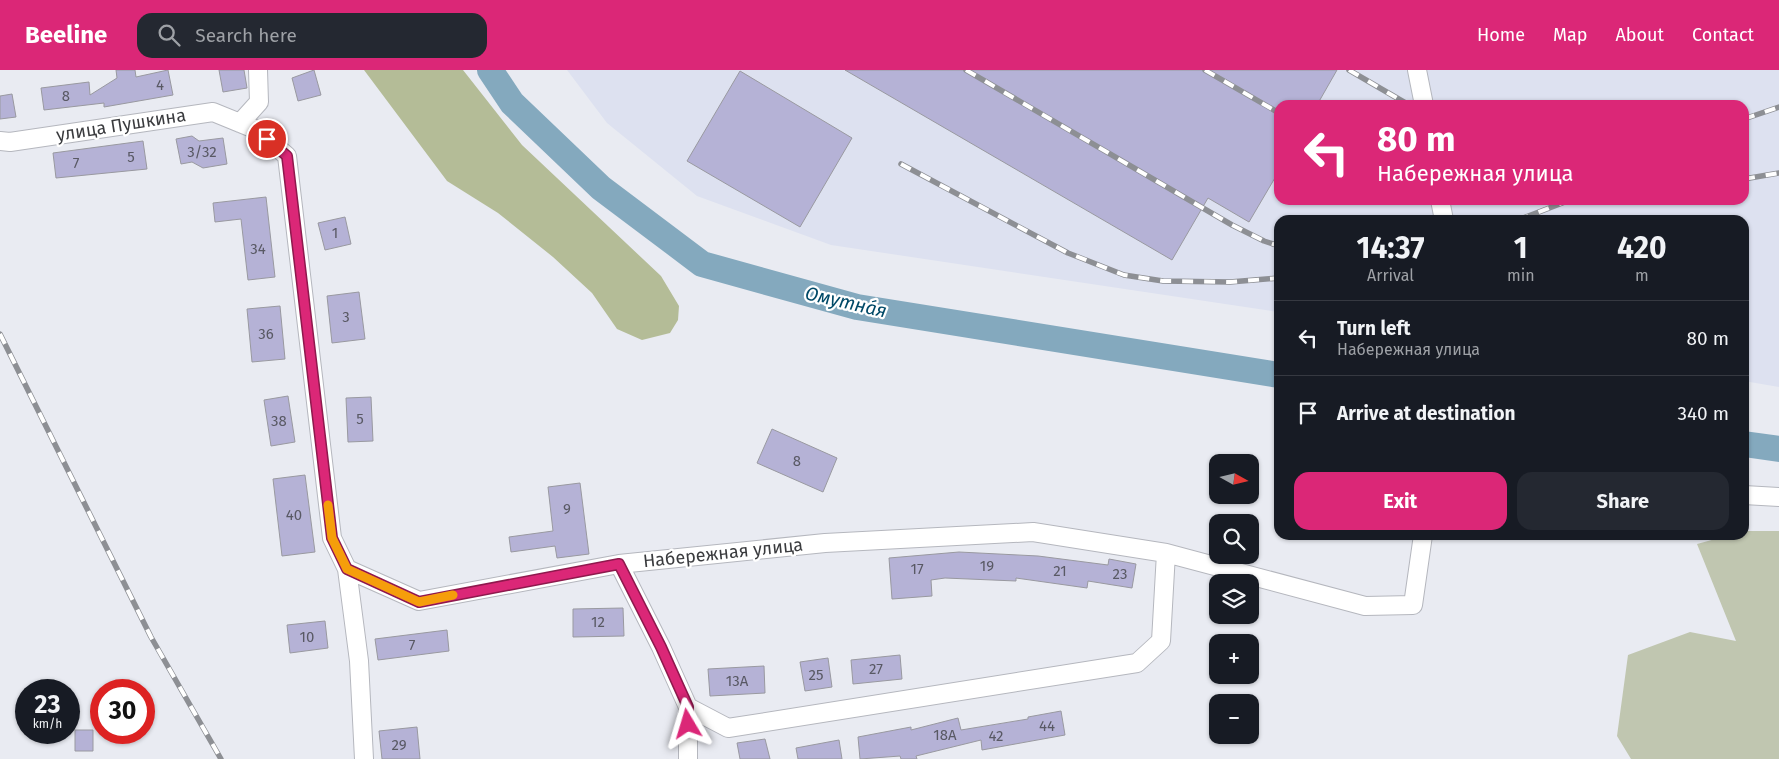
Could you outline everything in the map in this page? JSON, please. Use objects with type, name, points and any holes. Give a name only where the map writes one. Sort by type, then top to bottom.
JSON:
[{"type":"street","points":[[258,70],[259,102],[240,123],[257,130],[287,156],[332,538],[347,569],[359,661],[364,759]]},
{"type":"street","points":[[1417,70],[1423,100]]},
{"type":"street","name":"улица Пушкина","points":[[0,141],[10,142],[212,112],[240,123]]},
{"type":"street","points":[[1749,494],[1779,497]]},
{"type":"street","name":"Набережная улица","points":[[347,569],[419,602],[619,564],[825,543],[1033,532],[1166,553],[1366,606],[1413,605],[1422,540]]},
{"type":"street","points":[[688,707],[728,728],[1137,663],[1161,641],[1166,553]]},
{"type":"street","points":[[619,564],[661,647],[688,707],[688,759]]},
{"type":"shaded area","points":[[567,70],[1779,70],[1779,387],[1749,382],[1749,215],[1274,215],[1274,311],[831,245],[697,196],[607,123]]},
{"type":"green space","points":[[364,70],[463,70],[522,145],[661,276],[679,306],[678,320],[670,333],[642,340],[617,329],[592,293],[553,257],[498,213],[447,181]]},
{"type":"green space","points":[[1749,531],[1779,531],[1779,759],[1631,759],[1617,736],[1628,655],[1690,632],[1736,641],[1697,544],[1712,540],[1749,540]]},
{"type":"building","points":[[116,70],[135,70],[136,77],[168,70],[173,95],[104,107],[104,103],[44,110],[41,88],[89,82],[90,95],[117,78]]},
{"type":"building","points":[[219,70],[244,70],[247,88],[223,92]]},
{"type":"building","points":[[314,70],[321,95],[298,101],[292,78]]},
{"type":"building","points":[[845,70],[1337,70],[1320,100],[1274,100],[1274,180],[1249,222],[1208,198],[1172,260]]},
{"type":"building","points":[[740,71],[852,138],[800,227],[687,161]]},
{"type":"building","points":[[12,94],[16,117],[0,119],[0,96]]},
{"type":"building","points":[[192,136],[199,141],[223,138],[227,164],[203,168],[192,162],[181,164],[176,139]]},
{"type":"building","points":[[143,141],[147,169],[56,178],[53,153]]},
{"type":"building","points":[[266,197],[275,277],[248,280],[241,219],[215,222],[213,203]]},
{"type":"building","points":[[345,217],[351,244],[325,250],[318,223]]},
{"type":"building","points":[[359,292],[365,339],[332,343],[327,296]]},
{"type":"building","points":[[280,306],[285,359],[252,362],[247,309]]},
{"type":"building","points":[[288,396],[295,442],[271,446],[264,400]]},
{"type":"building","points":[[371,397],[373,441],[348,442],[346,398]]},
{"type":"building","points":[[772,429],[837,458],[823,492],[757,463]]},
{"type":"building","points":[[305,475],[315,552],[282,556],[273,479]]},
{"type":"building","points":[[580,483],[589,554],[557,558],[555,546],[511,552],[509,537],[553,531],[548,487]]},
{"type":"building","points":[[959,552],[1038,556],[1108,565],[1109,559],[1136,564],[1132,588],[1088,581],[1087,588],[1016,578],[1016,581],[945,578],[931,580],[932,596],[892,599],[889,558]]},
{"type":"building","points":[[623,608],[624,636],[573,637],[573,609]]},
{"type":"building","points":[[325,621],[328,648],[290,653],[287,625]]},
{"type":"building","points":[[447,630],[449,651],[378,660],[375,639]]},
{"type":"building","points":[[900,655],[902,679],[853,684],[851,660]]},
{"type":"building","points":[[828,658],[832,687],[805,691],[800,662]]},
{"type":"building","points":[[764,666],[765,693],[710,696],[708,669]]},
{"type":"building","points":[[1061,711],[1065,735],[982,750],[981,740],[916,756],[917,759],[901,759],[900,756],[860,759],[858,737],[911,727],[911,730],[958,718],[961,730],[1028,719],[1028,717]]},
{"type":"building","points":[[417,727],[420,759],[382,759],[379,731]]},
{"type":"building","points":[[80,730],[90,730],[90,744],[93,744],[93,751],[75,751],[75,744],[80,744]]},
{"type":"building","points":[[765,739],[770,759],[740,759],[737,743]]},
{"type":"building","points":[[839,740],[842,759],[798,759],[796,748]]},
{"type":"waterway","name":"Омутна́я","points":[[490,70],[512,103],[601,188],[702,264],[857,307],[1274,374]]},
{"type":"waterway","name":"Омутна́я","points":[[1749,445],[1779,449]]},
{"type":"railway","points":[[966,70],[1232,225],[1274,244]]},
{"type":"railway","points":[[1205,70],[1274,110]]},
{"type":"railway","points":[[1349,70],[1400,100]]},
{"type":"railway","points":[[1749,117],[1779,107]]},
{"type":"railway","points":[[901,164],[1068,253],[1124,275],[1163,281],[1230,282],[1274,278]]},
{"type":"railway","points":[[1749,178],[1779,173]]},
{"type":"railway","points":[[1531,215],[1557,205]]},
{"type":"railway","points":[[0,334],[151,637],[221,759]]},
{"type":"slow traffic","points":[[328,505],[332,538],[347,569],[419,602],[453,595]]},
{"type":"route","points":[[267,139],[287,156],[332,538],[347,569],[419,602],[619,564],[661,647],[688,707],[688,724]]}]
